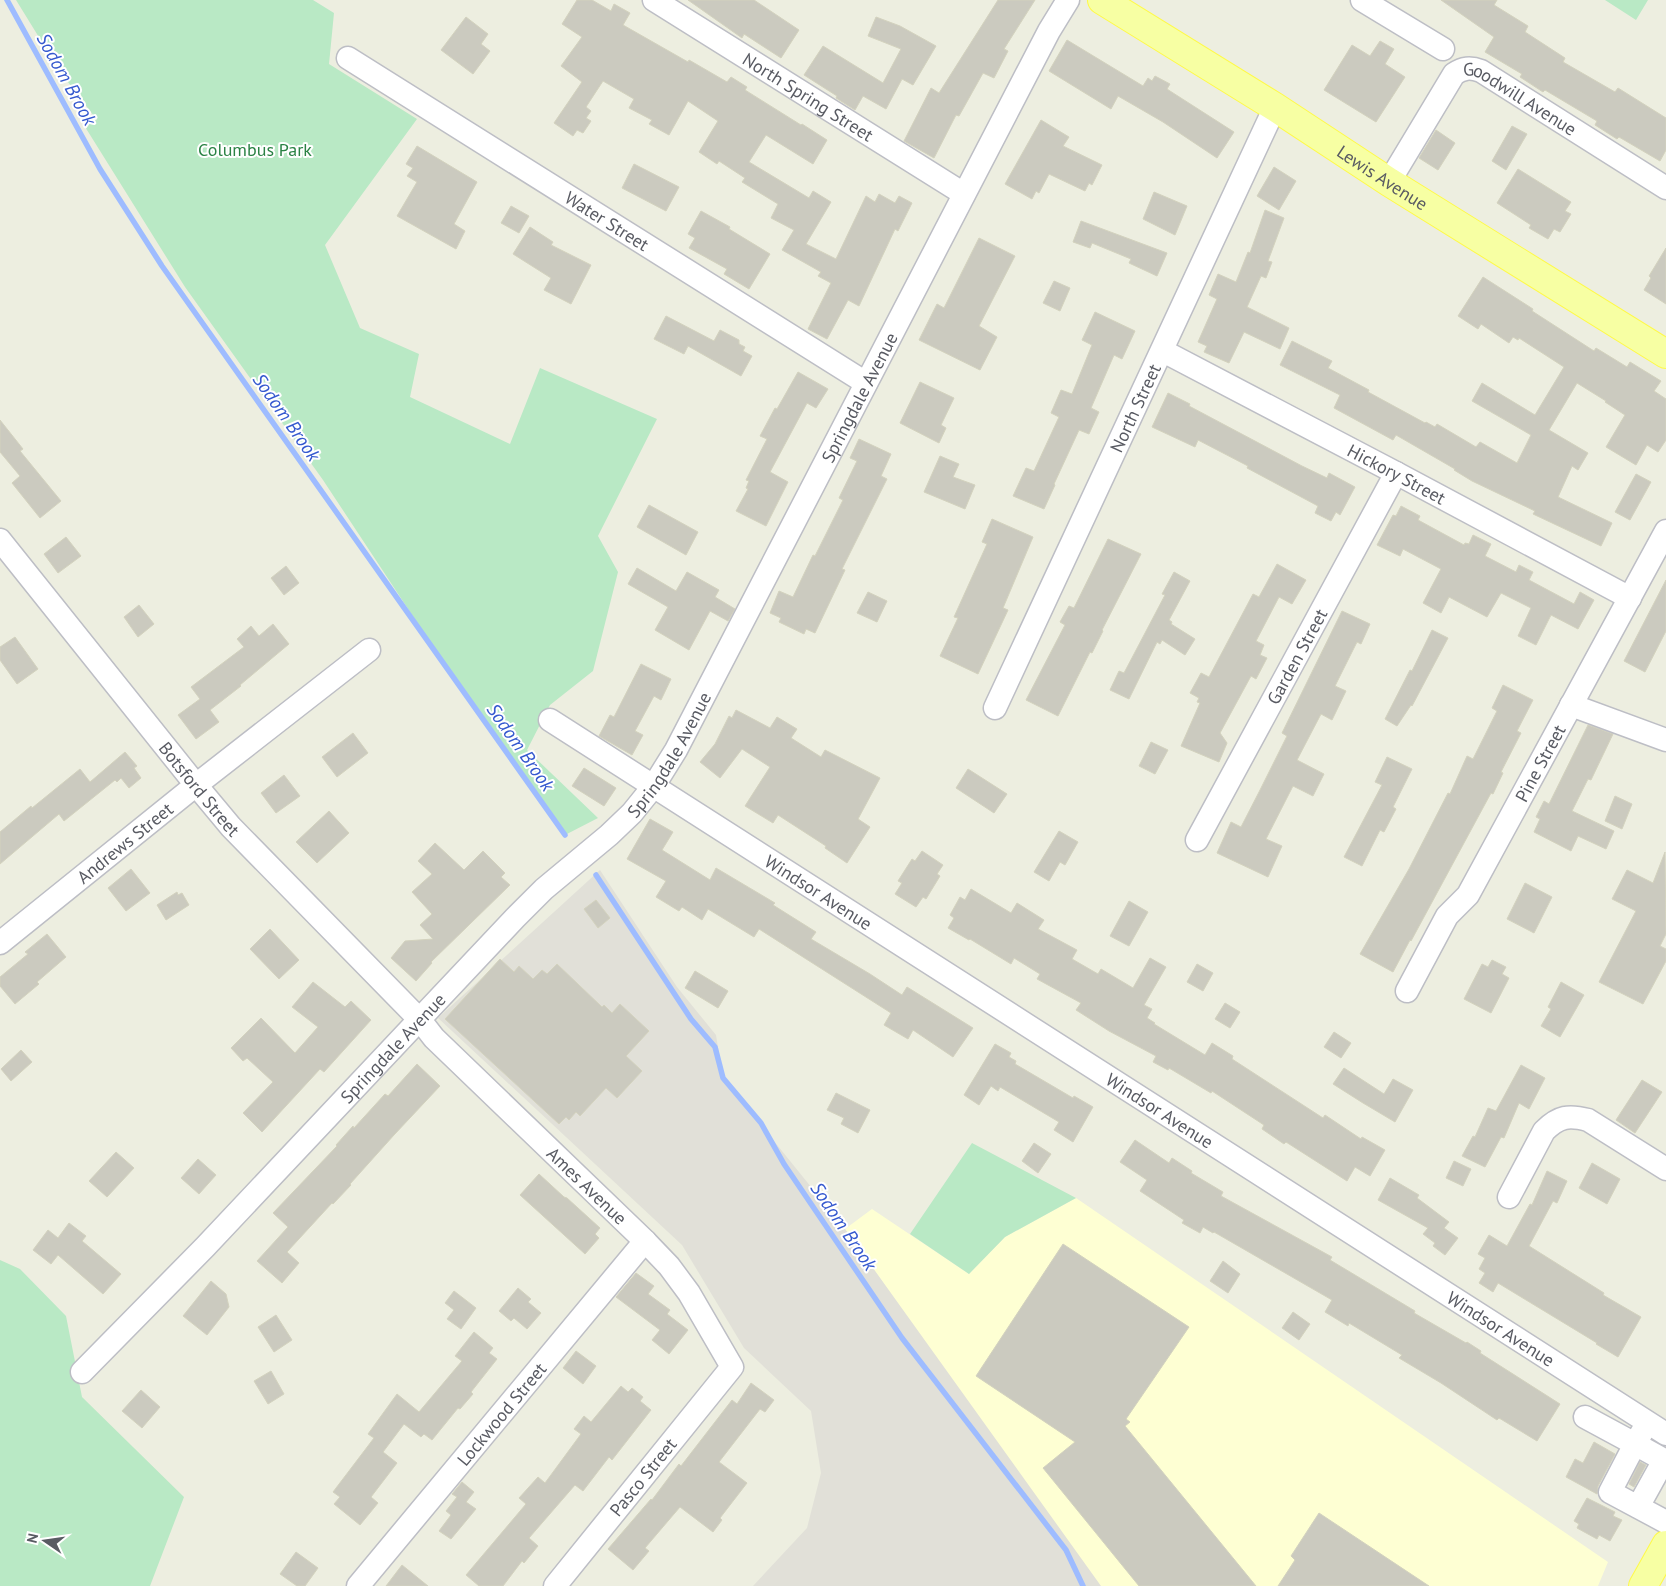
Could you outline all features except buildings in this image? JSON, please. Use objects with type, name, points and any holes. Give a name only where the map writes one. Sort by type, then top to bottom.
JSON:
[{"type":"main road","name":"Lewis Avenue","points":[[1102,0],[1275,107],[1389,182],[1666,354]]},
{"type":"main road","points":[[1644,1586],[1666,1545]]},
{"type":"street","name":"North Spring Street","points":[[654,0],[964,194]]},
{"type":"street","name":"Springdale Avenue","points":[[82,1372],[212,1240],[515,918],[544,889],[609,835],[632,813],[653,787],[676,750],[1049,30],[1068,0]]},
{"type":"street","points":[[1362,0],[1443,49]]},
{"type":"street","name":"Water Street","points":[[348,58],[866,383]]},
{"type":"street","name":"Goodwill Avenue","points":[[1389,182],[1454,74],[1464,68],[1470,68],[1481,71],[1666,188]]},
{"type":"street","name":"North Street","points":[[995,708],[1163,351],[1275,107]]},
{"type":"street","name":"Hickory Street","points":[[1163,351],[1630,598]]},
{"type":"street","name":"Garden Street","points":[[1198,840],[1396,473]]},
{"type":"street","name":"Pine Street","points":[[1407,991],[1447,916],[1468,895],[1666,531]]},
{"type":"street","name":"Botsford Street","points":[[0,540],[231,827],[420,1020]]},
{"type":"street","name":"Andrews Street","points":[[0,943],[196,785],[369,650]]},
{"type":"street","points":[[1571,705],[1666,740]]},
{"type":"street","name":"Windsor Avenue","points":[[550,720],[1666,1434]]},
{"type":"street","name":"Ames Avenue","points":[[420,1020],[434,1038],[669,1266],[688,1293],[732,1368]]},
{"type":"street","points":[[1509,1197],[1544,1131],[1553,1122],[1563,1118],[1576,1117],[1588,1120],[1666,1169]]},
{"type":"street","name":"Lockwood Street","points":[[358,1586],[645,1241]]},
{"type":"street","name":"Pasco Street","points":[[554,1586],[732,1368]]},
{"type":"street","points":[[1584,1417],[1664,1460],[1638,1507]]},
{"type":"street","points":[[1647,1422],[1610,1492],[1666,1522]]},
{"type":"shaded area","points":[[600,870],[677,987],[716,1035],[723,1078],[845,1229],[1101,1586],[753,1586],[807,1528],[821,1473],[811,1411],[744,1348],[682,1245],[438,1018]]},
{"type":"shaded area","points":[[1076,1198],[1608,1562],[1598,1586],[1098,1586],[845,1229],[872,1209],[969,1274],[1005,1237]]},
{"type":"green space","name":"Columbus Park","points":[[16,0],[313,0],[334,13],[329,64],[417,119],[325,245],[360,328],[419,354],[410,397],[510,444],[540,368],[657,419],[598,536],[618,572],[593,671],[550,705],[527,750],[598,818],[565,835],[451,674],[323,480],[185,287],[82,122],[97,120],[61,73]]},
{"type":"green space","points":[[1605,0],[1648,0],[1636,20]]},
{"type":"green space","points":[[972,1143],[1076,1198],[1005,1237],[969,1274],[910,1234]]},
{"type":"green space","points":[[0,1260],[20,1269],[66,1316],[82,1397],[184,1497],[150,1586],[0,1586]]},
{"type":"waterway","name":"Sodom Brook","points":[[7,0],[100,169],[162,266],[565,835]]},
{"type":"waterway","name":"Sodom Brook","points":[[596,875],[691,1019],[715,1047],[723,1078],[761,1123],[784,1164],[902,1338],[1066,1550],[1083,1586]]}]
